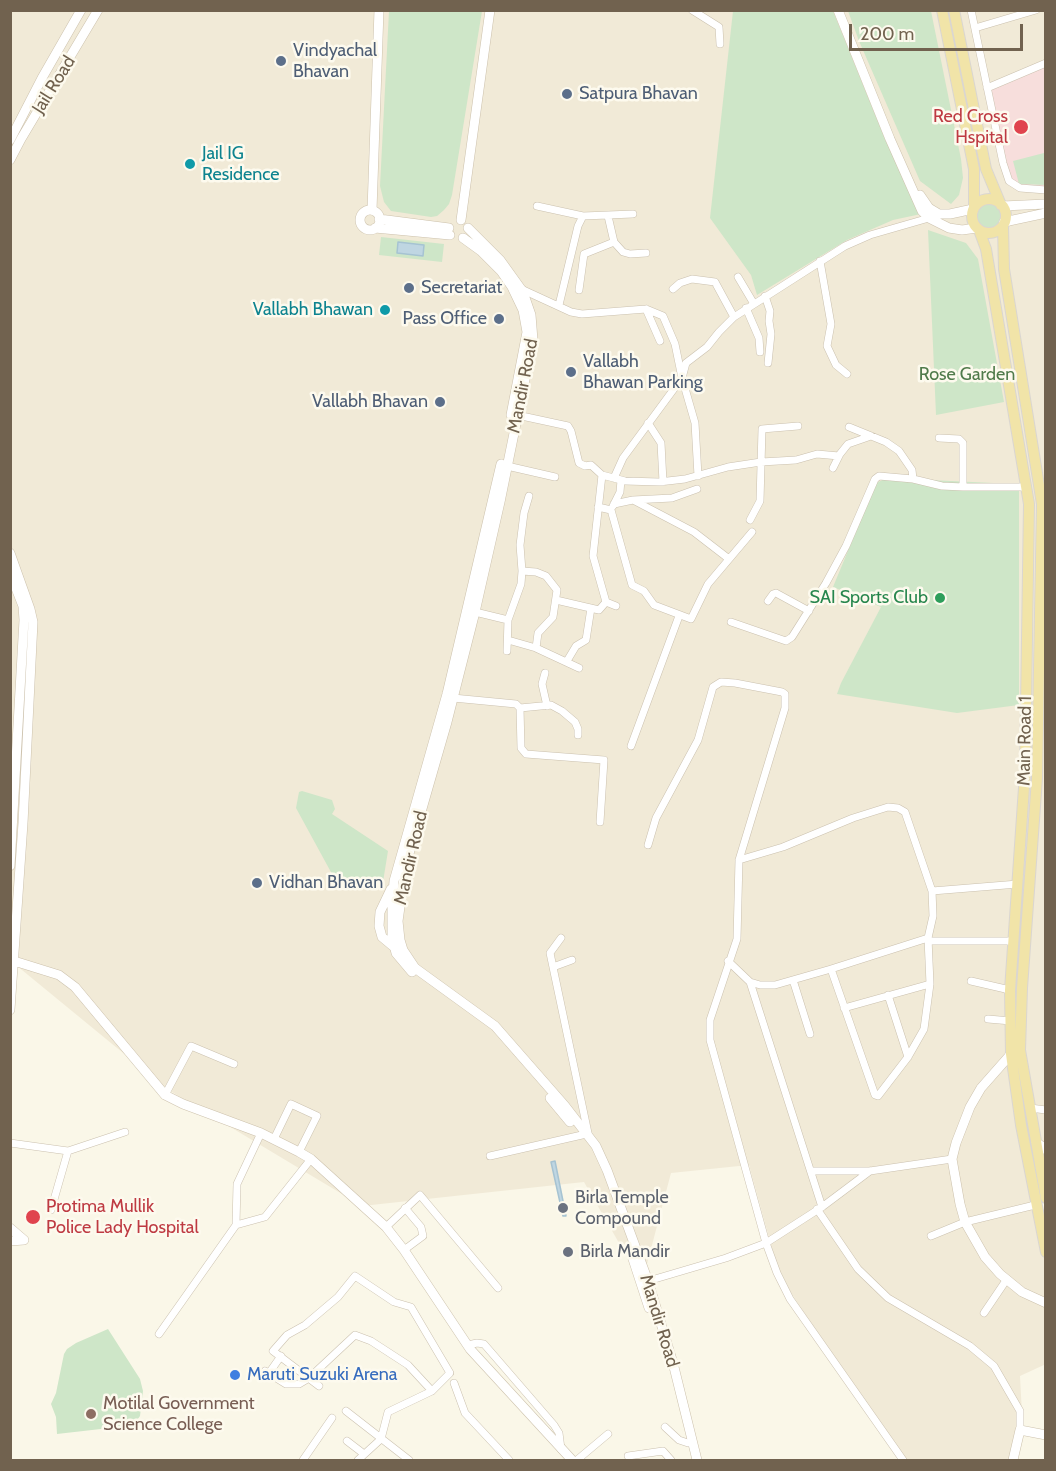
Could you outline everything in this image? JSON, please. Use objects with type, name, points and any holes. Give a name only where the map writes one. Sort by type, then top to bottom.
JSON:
[{"type":"main road","points":[[942,10],[974,169],[972,219],[978,229],[991,234],[1004,224],[1005,213],[986,170],[954,10]]},
{"type":"main road","points":[[974,208],[985,199],[992,199],[1002,206]]},
{"type":"main road","name":"Main Road 1","points":[[1004,224],[1004,268],[1044,504],[1035,801],[1020,1050],[1046,1198]]},
{"type":"main road","name":"Main Road 1","points":[[978,229],[986,249],[1029,504],[1024,796],[1011,990],[1011,1054],[1035,1205],[1046,1252]]},
{"type":"street","name":"Jail Road","points":[[10,140],[81,10]]},
{"type":"street","name":"Jail Road","points":[[10,160],[98,10]]},
{"type":"street","points":[[372,210],[379,10]]},
{"type":"street","points":[[372,210],[363,213],[360,222],[367,229],[377,224],[449,231],[456,239],[464,238],[468,228],[461,220],[490,10]]},
{"type":"street","points":[[692,10],[718,27],[720,44]]},
{"type":"street","points":[[838,10],[922,212],[928,218],[949,228],[978,229]]},
{"type":"street","points":[[843,10],[924,203],[935,213],[941,214],[974,208]]},
{"type":"street","points":[[971,10],[1002,163],[1009,181],[1020,189],[1046,190]]},
{"type":"street","points":[[975,28],[1036,10]]},
{"type":"street","points":[[987,88],[1046,63]]},
{"type":"street","points":[[1002,206],[1046,204]]},
{"type":"street","points":[[537,206],[583,216],[633,214]]},
{"type":"street","points":[[372,210],[377,213],[377,224]]},
{"type":"street","points":[[1004,224],[1046,213]]},
{"type":"street","points":[[559,305],[578,226],[583,216]]},
{"type":"street","points":[[608,216],[614,242],[623,252],[646,253]]},
{"type":"street","points":[[752,532],[708,584],[693,619],[679,616],[654,605],[644,591],[632,585],[613,507],[620,492],[617,479],[623,458],[682,378],[686,363],[707,347],[734,317],[845,246],[870,235],[928,218]]},
{"type":"street","points":[[449,231],[453,221],[461,220]]},
{"type":"street","name":"Mandir Road","points":[[468,228],[500,260],[521,289],[529,307],[533,334],[507,466],[394,881],[391,927],[394,947],[403,963],[431,988],[464,1008],[493,1031],[596,1146],[648,1281],[673,1363],[697,1461]]},
{"type":"street","name":"Mandir Road","points":[[464,238],[501,271],[519,299],[527,326],[475,612],[406,864],[398,921],[402,946],[415,968],[495,1026],[537,1072],[585,1135],[625,1236],[663,1347],[691,1461]]},
{"type":"street","points":[[579,290],[584,254],[614,242]]},
{"type":"street","points":[[820,261],[831,324],[827,346],[836,365],[847,374]]},
{"type":"street","points":[[738,277],[754,304]]},
{"type":"street","points":[[673,289],[680,283],[692,279],[715,282],[734,317]]},
{"type":"street","points":[[521,289],[571,312],[582,314],[646,309],[663,316],[675,344],[695,423],[698,476]]},
{"type":"street","points":[[765,296],[770,309],[771,334],[768,363]]},
{"type":"street","points":[[746,308],[759,338],[760,351]]},
{"type":"street","points":[[646,309],[660,341]]},
{"type":"street","points":[[517,415],[568,426],[579,463],[585,466],[591,465],[602,475],[617,479],[663,482],[761,462],[796,460],[817,454],[840,456]]},
{"type":"street","points":[[648,423],[661,443],[663,482]]},
{"type":"street","points":[[750,520],[760,501],[762,429],[798,426]]},
{"type":"street","points":[[849,427],[886,442],[899,451],[912,470],[913,479]]},
{"type":"street","points":[[833,468],[848,444],[871,436]]},
{"type":"street","points":[[939,438],[959,439],[963,443],[963,487]]},
{"type":"street","points":[[507,466],[555,477]]},
{"type":"street","points":[[556,600],[601,610],[606,602],[593,556],[602,475]]},
{"type":"street","points":[[731,622],[786,641],[792,637],[846,546],[875,479],[883,475],[942,486],[1026,487]]},
{"type":"street","points":[[598,507],[613,507],[633,500],[672,498],[697,489]]},
{"type":"street","points":[[507,651],[508,620],[522,571],[520,545],[529,495]]},
{"type":"street","points":[[633,500],[694,532],[729,559]]},
{"type":"street","points":[[10,553],[33,622],[23,823],[10,1010]]},
{"type":"street","points":[[522,571],[536,572],[546,576],[557,590],[553,617],[538,633],[536,648]]},
{"type":"street","points":[[10,573],[23,606],[24,620],[15,698],[10,866]]},
{"type":"street","points":[[768,601],[776,593],[809,610]]},
{"type":"street","points":[[606,602],[616,606]]},
{"type":"street","points":[[567,661],[576,646],[586,640],[591,608]]},
{"type":"street","points":[[475,612],[508,620]]},
{"type":"street","points":[[631,746],[679,616]]},
{"type":"street","points":[[508,640],[536,648],[579,668]]},
{"type":"street","points":[[545,673],[542,684],[547,706]]},
{"type":"street","points":[[648,845],[656,818],[698,740],[713,687],[721,682],[735,683],[782,692],[786,698],[785,708],[739,861],[737,939],[710,1020],[710,1040],[766,1243],[790,1299],[903,1461]]},
{"type":"street","points":[[453,698],[516,704],[520,708],[521,748],[526,754],[604,760],[600,822]]},
{"type":"street","points":[[520,708],[547,706],[559,709],[575,722],[578,735]]},
{"type":"street","points":[[1024,796],[1035,801]]},
{"type":"street","points":[[739,861],[783,847],[853,818],[888,807],[905,812],[932,891],[933,916],[928,939],[930,984],[924,1029],[908,1057],[881,1094],[875,1095],[831,969]]},
{"type":"street","points":[[932,891],[1018,884]]},
{"type":"street","points":[[490,1156],[585,1135],[550,953],[561,938]]},
{"type":"street","points":[[728,961],[750,982],[775,985],[928,939],[1014,941]]},
{"type":"street","points":[[553,967],[572,960]]},
{"type":"street","points":[[14,961],[59,975],[75,987],[165,1095],[261,1133],[311,1159],[386,1227],[468,1345],[572,1461]]},
{"type":"street","points":[[793,980],[810,1034]]},
{"type":"street","points":[[971,981],[1011,990]]},
{"type":"street","points":[[750,982],[811,1171],[820,1208],[858,1269],[888,1298],[970,1346],[994,1366],[1020,1411],[1020,1430],[1013,1461]]},
{"type":"street","points":[[844,1008],[930,984]]},
{"type":"street","points":[[888,995],[908,1057]]},
{"type":"street","points":[[988,1019],[1011,1022]]},
{"type":"street","points":[[165,1095],[191,1046],[234,1064]]},
{"type":"street","points":[[1011,1054],[981,1088],[970,1107],[952,1159],[965,1222],[985,1257],[1022,1292],[1046,1303]]},
{"type":"street","points":[[274,1139],[291,1104],[317,1116],[299,1152]]},
{"type":"street","points":[[1030,1108],[1046,1110]]},
{"type":"street","points":[[10,1143],[68,1151],[125,1132]]},
{"type":"street","points":[[159,1334],[236,1225],[237,1184],[261,1133]]},
{"type":"street","points":[[1035,1141],[1044,1146],[1046,1151]]},
{"type":"street","points":[[51,1210],[68,1151]]},
{"type":"street","points":[[236,1225],[265,1217],[311,1159]]},
{"type":"street","points":[[811,1171],[870,1172],[952,1159]]},
{"type":"street","points":[[648,1281],[726,1258],[766,1243],[870,1172]]},
{"type":"street","points":[[386,1227],[420,1195],[498,1288]]},
{"type":"street","points":[[931,1236],[965,1222],[1035,1205]]},
{"type":"street","points":[[404,1250],[423,1236],[422,1227],[405,1208]]},
{"type":"street","points":[[11,1228],[24,1240]]},
{"type":"street","points":[[10,1236],[24,1240]]},
{"type":"street","points":[[10,1241],[24,1240]]},
{"type":"street","points":[[319,1386],[273,1351],[287,1335],[305,1325],[330,1304],[355,1276],[394,1302],[411,1307],[450,1373],[432,1391],[388,1412],[381,1439],[358,1461]]},
{"type":"street","points":[[984,1313],[1007,1279]]},
{"type":"street","points":[[281,1356],[267,1372],[286,1384],[298,1384],[309,1378],[356,1335],[371,1341],[408,1365],[432,1391]]},
{"type":"street","points":[[454,1383],[465,1413],[509,1461]]},
{"type":"street","points":[[346,1411],[409,1461]]},
{"type":"street","points":[[303,1461],[332,1418]]},
{"type":"street","points":[[665,1427],[679,1440],[688,1443]]},
{"type":"street","points":[[1020,1430],[1046,1435]]},
{"type":"street","points":[[577,1461],[608,1434]]},
{"type":"street","points":[[347,1440],[364,1454]]},
{"type":"street","points":[[628,1456],[663,1451],[671,1461]]},
{"type":"shaded area","points":[[10,11],[1045,11],[1045,1197],[1027,1145],[1045,1216],[1046,1364],[1020,1376],[1023,1434],[1015,1460],[899,1460],[779,1274],[749,1165],[671,1173],[642,1283],[584,1182],[362,1206],[167,1089],[11,961]]},
{"type":"shaded area","name":"Red Cross Hspital","points":[[1045,66],[1045,188],[1022,186],[1011,180],[1004,164],[989,90]]},
{"type":"green space","points":[[389,11],[482,11],[452,195],[449,204],[437,216],[391,211],[384,202],[380,186]]},
{"type":"green space","points":[[733,11],[833,11],[885,139],[921,214],[893,220],[847,240],[757,295],[751,275],[710,218]]},
{"type":"green space","points":[[848,11],[931,11],[963,178],[959,195],[951,204],[920,181]]},
{"type":"green space","points":[[1044,153],[1045,185],[1019,184],[1013,161]]},
{"type":"green space","points":[[989,203],[998,207],[1002,216],[998,225],[989,229],[980,225],[976,216],[980,207]]},
{"type":"green space","name":"Rose Garden","points":[[928,230],[966,243],[978,259],[1004,402],[936,415]]},
{"type":"green space","points":[[381,237],[444,244],[442,262],[379,255]]},
{"type":"green space","name":"SAI Sports Club","points":[[887,478],[1015,484],[1019,491],[1019,705],[957,713],[837,694],[881,607],[833,587],[876,483]]},
{"type":"green space","points":[[1045,570],[1046,764],[1044,765]]},
{"type":"green space","points":[[299,792],[332,800],[335,809],[332,814],[388,851],[382,888],[332,874],[296,808]]},
{"type":"green space","points":[[108,1329],[140,1379],[143,1391],[140,1416],[135,1423],[127,1426],[57,1434],[56,1417],[51,1404],[56,1393],[64,1354],[76,1343]]},
{"type":"water","points":[[398,242],[424,245],[423,256],[397,253]]},
{"type":"water","points":[[555,1161],[566,1216],[563,1216],[551,1162]]},
{"type":"place","name":"Vindyachal Bhavan","points":[[281,61]]},
{"type":"place","name":"Satpura Bhavan","points":[[567,94]]},
{"type":"place","name":"Red Cross Hspital","points":[[1021,127]]},
{"type":"place","name":"Jail IG Residence","points":[[190,164]]},
{"type":"place","name":"Secretariat","points":[[409,288]]},
{"type":"place","name":"Vallabh Bhawan","points":[[385,310]]},
{"type":"place","name":"Pass Office","points":[[499,319]]},
{"type":"place","name":"Vallabh Bhawan Parking","points":[[571,372]]},
{"type":"place","name":"Vallabh Bhavan","points":[[440,402]]},
{"type":"place","name":"SAI Sports Club","points":[[940,598]]},
{"type":"place","name":"Vidhan Bhavan","points":[[257,883]]},
{"type":"place","name":"Birla Temple Compound","points":[[563,1208]]},
{"type":"place","name":"Protima Mullik Police Lady Hospital","points":[[33,1217]]},
{"type":"place","name":"Birla Mandir","points":[[568,1252]]},
{"type":"place","name":"Maruti Suzuki Arena","points":[[235,1375]]},
{"type":"place","name":"Motilal Government Science College","points":[[91,1414]]}]
